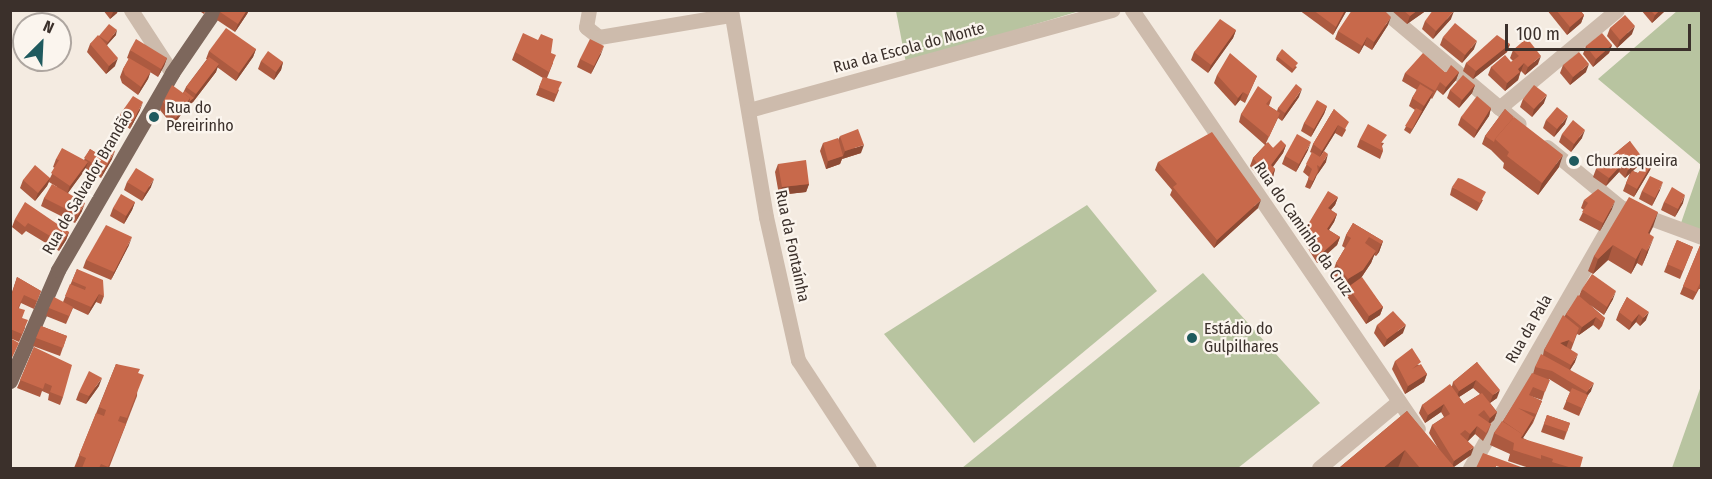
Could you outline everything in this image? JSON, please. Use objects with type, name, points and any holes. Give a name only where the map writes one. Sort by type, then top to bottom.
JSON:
[{"type":"main road","name":"Rua de Salvador Brandão","points":[[10,381],[58,270],[172,73],[215,10]]},
{"type":"street","points":[[131,10],[172,73]]},
{"type":"street","points":[[589,10],[586,27],[599,37],[731,13]]},
{"type":"street","name":"Rua da Escola do Monte","points":[[749,110],[1113,10]]},
{"type":"street","name":"Rua do Caminho da Cruz","points":[[1132,10],[1425,440]]},
{"type":"street","points":[[1383,10],[1620,207],[1701,237]]},
{"type":"street","points":[[1499,108],[1617,10]]},
{"type":"street","name":"Rua da Fontaínha","points":[[731,13],[766,217],[798,360],[869,468]]},
{"type":"street","name":"Rua da Pala","points":[[1470,468],[1620,207]]},
{"type":"street","points":[[1319,468],[1399,401]]},
{"type":"green space","points":[[1083,10],[906,63],[896,11]]},
{"type":"green space","points":[[1677,11],[1701,11],[1701,165],[1598,79]]},
{"type":"green space","points":[[1701,165],[1701,234],[1681,223]]},
{"type":"green space","points":[[1087,205],[1157,291],[974,443],[884,334]]},
{"type":"green space","name":"Estádio do Gulpilhares","points":[[1203,273],[1320,403],[1238,468],[962,468]]},
{"type":"green space","points":[[1701,386],[1701,468],[1672,468]]},
{"type":"building","points":[[221,10],[247,10],[238,24],[220,12]]},
{"type":"building","points":[[1313,10],[1345,10],[1336,27]]},
{"type":"building","points":[[1352,10],[1384,10],[1391,17],[1374,42],[1367,37],[1362,46],[1338,31]]},
{"type":"building","points":[[1403,10],[1418,10],[1410,16]]},
{"type":"building","points":[[1433,10],[1454,11],[1436,31],[1425,21]]},
{"type":"building","points":[[1556,10],[1580,10],[1584,15],[1570,27]]},
{"type":"building","points":[[1650,10],[1660,10],[1655,15]]},
{"type":"building","points":[[1625,15],[1635,26],[1620,40],[1610,28]]},
{"type":"building","points":[[1220,19],[1236,30],[1211,65],[1194,52]]},
{"type":"building","points":[[1455,23],[1477,41],[1465,55],[1443,37]]},
{"type":"building","points":[[109,24],[117,30],[108,42],[99,36]]},
{"type":"building","points":[[226,28],[256,49],[239,73],[209,51]]},
{"type":"building","points":[[523,33],[538,40],[541,34],[553,39],[551,53],[556,55],[549,72],[515,52]]},
{"type":"building","points":[[1602,33],[1612,45],[1596,59],[1586,46]]},
{"type":"building","points":[[98,35],[118,58],[109,66],[90,44]]},
{"type":"building","points":[[1497,35],[1510,44],[1476,71],[1466,63]]},
{"type":"building","points":[[1527,38],[1541,56],[1528,67],[1524,63],[1518,69],[1520,72],[1507,83],[1491,67],[1505,55],[1511,62],[1519,56],[1513,50]]},
{"type":"building","points":[[136,39],[167,58],[161,69],[130,50]]},
{"type":"building","points":[[590,39],[604,46],[594,66],[580,59]]},
{"type":"building","points":[[1282,49],[1298,63],[1293,69],[1277,56]]},
{"type":"building","points":[[268,51],[283,62],[276,72],[261,61]]},
{"type":"building","points":[[1579,52],[1589,64],[1573,77],[1563,65]]},
{"type":"building","points":[[1230,53],[1257,76],[1248,95],[1243,92],[1238,98],[1217,75]]},
{"type":"building","points":[[1423,53],[1446,73],[1451,65],[1459,72],[1446,87],[1440,82],[1435,91],[1405,73]]},
{"type":"building","points":[[209,57],[219,64],[196,94],[186,87]]},
{"type":"building","points":[[129,58],[151,71],[141,87],[125,75],[123,69]]},
{"type":"building","points":[[1463,75],[1475,85],[1462,100],[1450,90]]},
{"type":"building","points":[[543,77],[562,82],[556,94],[539,87]]},
{"type":"building","points":[[1296,84],[1302,89],[1285,113],[1278,108]]},
{"type":"building","points":[[1420,84],[1433,92],[1424,106],[1412,98]]},
{"type":"building","points":[[172,85],[190,98],[176,118],[163,102]]},
{"type":"building","points":[[1534,85],[1547,95],[1534,109],[1523,99]]},
{"type":"building","points":[[1258,86],[1272,97],[1266,104],[1280,113],[1269,137],[1241,114]]},
{"type":"building","points":[[185,91],[194,98],[189,102],[190,98],[183,93]]},
{"type":"building","points":[[133,96],[143,102],[133,121],[121,113]]},
{"type":"building","points":[[1477,96],[1491,108],[1477,130],[1461,117]]},
{"type":"building","points":[[1317,100],[1327,106],[1314,129],[1304,123]]},
{"type":"building","points":[[1557,107],[1568,116],[1557,129],[1546,120]]},
{"type":"building","points":[[1416,108],[1422,111],[1412,129],[1405,126]]},
{"type":"building","points":[[1334,109],[1349,122],[1345,129],[1338,125],[1322,151],[1313,144]]},
{"type":"building","points":[[1505,109],[1514,117],[1494,142],[1485,136]]},
{"type":"building","points":[[1514,117],[1563,155],[1542,183],[1507,156],[1509,152],[1495,139]]},
{"type":"building","points":[[1573,120],[1585,130],[1574,144],[1562,134]]},
{"type":"building","points":[[1368,124],[1387,135],[1381,143],[1383,151],[1360,139]]},
{"type":"building","points":[[858,129],[864,145],[845,151],[840,136]]},
{"type":"building","points":[[1212,132],[1261,200],[1217,240],[1173,187],[1177,184],[1158,162]]},
{"type":"building","points":[[1297,134],[1311,142],[1299,164],[1285,156]]},
{"type":"building","points":[[838,138],[843,156],[828,161],[823,143]]},
{"type":"building","points":[[1281,140],[1286,145],[1271,165],[1275,169],[1269,179],[1253,158],[1268,142],[1273,148]]},
{"type":"building","points":[[1630,141],[1642,157],[1628,170],[1622,164],[1609,178],[1596,169]]},
{"type":"building","points":[[104,145],[115,151],[104,170],[84,158],[90,149],[98,154]]},
{"type":"building","points":[[62,148],[88,162],[70,186],[51,173],[59,160],[56,159]]},
{"type":"building","points":[[1324,151],[1328,154],[1320,167],[1317,165],[1318,171],[1313,181],[1308,179],[1312,169],[1306,164],[1312,152],[1320,157]]},
{"type":"building","points":[[1649,159],[1653,162],[1637,189],[1626,183],[1632,171],[1638,173]]},
{"type":"building","points":[[806,160],[809,184],[782,187],[778,164]]},
{"type":"building","points":[[35,165],[50,178],[38,193],[23,180]]},
{"type":"building","points":[[136,168],[154,179],[145,193],[127,182]]},
{"type":"building","points":[[1650,176],[1663,182],[1655,198],[1642,191]]},
{"type":"building","points":[[1458,178],[1486,192],[1480,203],[1452,187]]},
{"type":"building","points":[[52,184],[85,203],[78,215],[44,198]]},
{"type":"building","points":[[1672,187],[1685,195],[1678,209],[1664,202]]},
{"type":"building","points":[[1598,189],[1615,201],[1603,223],[1582,212],[1588,203],[1584,200]]},
{"type":"building","points":[[1328,191],[1338,197],[1328,208],[1337,214],[1327,229],[1340,237],[1320,255],[1304,231]]},
{"type":"building","points":[[121,194],[135,202],[126,216],[113,208]]},
{"type":"building","points":[[1629,197],[1658,212],[1648,233],[1654,237],[1647,251],[1642,248],[1636,259],[1613,245],[1598,259],[1594,256]]},
{"type":"building","points":[[25,202],[69,232],[62,243],[28,223],[25,227],[15,219]]},
{"type":"building","points":[[1353,223],[1383,241],[1381,244],[1369,237],[1365,243],[1376,251],[1363,270],[1348,279],[1336,263],[1351,238],[1346,235]]},
{"type":"building","points":[[106,225],[132,237],[114,272],[86,260]]},
{"type":"building","points":[[1677,240],[1693,247],[1683,271],[1667,264]]},
{"type":"building","points":[[1701,243],[1701,281],[1696,292],[1683,286]]},
{"type":"building","points":[[77,269],[103,280],[104,296],[99,294],[91,307],[65,296],[70,284],[85,290],[86,287],[72,281]]},
{"type":"building","points":[[1592,274],[1616,291],[1607,307],[1582,289]]},
{"type":"building","points":[[17,277],[41,291],[37,301],[24,295],[18,308],[25,310],[22,318],[28,320],[22,334],[10,329],[10,300]]},
{"type":"building","points":[[1362,277],[1383,307],[1369,316],[1348,287]]},
{"type":"building","points":[[1578,295],[1605,318],[1602,322],[1596,317],[1582,327],[1566,314]]},
{"type":"building","points":[[54,297],[73,307],[69,316],[49,308]]},
{"type":"building","points":[[1627,297],[1649,312],[1643,318],[1639,314],[1632,322],[1619,312]]},
{"type":"building","points":[[1393,311],[1406,325],[1387,339],[1377,325]]},
{"type":"building","points":[[1563,315],[1579,328],[1573,343],[1569,340],[1560,343],[1578,354],[1571,365],[1544,350]]},
{"type":"building","points":[[41,326],[67,336],[63,348],[36,338]]},
{"type":"building","points":[[10,338],[19,343],[10,362]]},
{"type":"building","points":[[34,347],[72,365],[63,397],[50,392],[52,386],[45,383],[43,389],[20,380]]},
{"type":"building","points":[[1412,348],[1421,362],[1412,369],[1421,364],[1427,374],[1408,386],[1395,361]]},
{"type":"building","points":[[1541,354],[1594,383],[1587,392],[1552,371],[1535,367]]},
{"type":"building","points":[[1477,362],[1500,390],[1493,395],[1476,380],[1459,391],[1453,382]]},
{"type":"building","points":[[116,364],[140,369],[138,373],[144,375],[127,418],[120,416],[118,421],[126,424],[108,467],[101,464],[99,468],[82,468],[86,458],[79,455],[96,413],[104,416],[106,410],[99,407]]},
{"type":"building","points":[[89,371],[102,378],[89,396],[79,392]]},
{"type":"building","points":[[1532,373],[1550,380],[1545,392],[1533,387],[1529,395],[1542,401],[1536,414],[1518,408],[1534,417],[1521,438],[1522,434],[1503,421]]},
{"type":"building","points":[[1450,384],[1464,404],[1482,393],[1497,412],[1490,418],[1484,410],[1478,415],[1491,424],[1486,433],[1477,426],[1470,434],[1465,430],[1460,434],[1474,447],[1454,461],[1432,425],[1450,414],[1444,404],[1428,415],[1422,405]]},
{"type":"building","points":[[1572,388],[1588,395],[1582,408],[1566,401]]},
{"type":"building","points":[[1407,411],[1455,468],[1420,468],[1405,450],[1383,468],[1339,468]]},
{"type":"building","points":[[1547,415],[1570,423],[1567,432],[1544,424]]},
{"type":"building","points":[[1502,421],[1522,434],[1521,438],[1583,457],[1580,468],[1552,462],[1553,459],[1541,455],[1541,459],[1513,450],[1514,443],[1494,433]]},
{"type":"building","points":[[1483,453],[1521,468],[1496,466],[1496,468],[1476,468]]},
{"type":"place","name":"Rua do Pereirinho","points":[[154,117]]},
{"type":"place","name":"Churrasqueira","points":[[1574,161]]},
{"type":"place","name":"Estádio do Gulpilhares","points":[[1192,338]]}]
